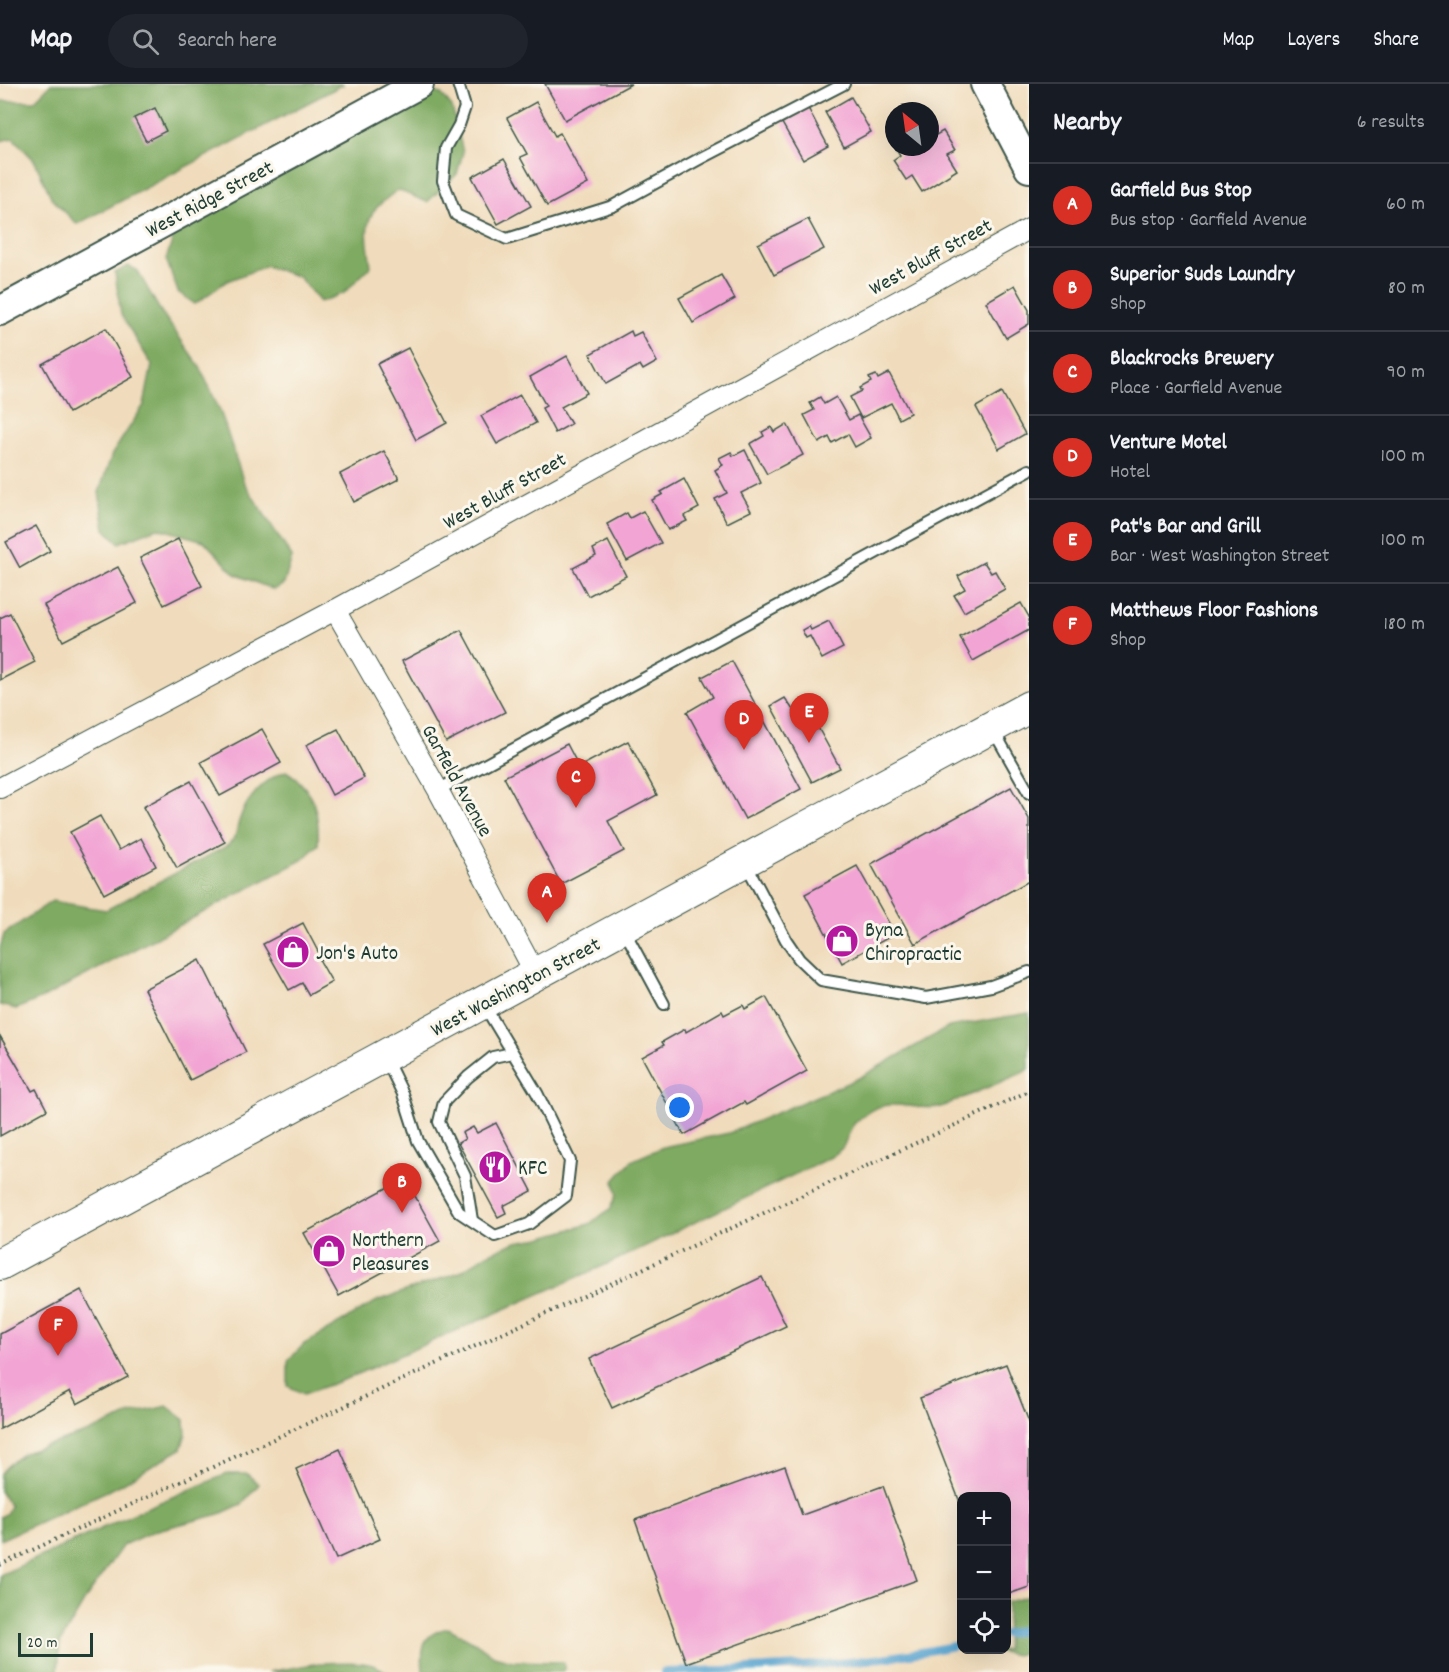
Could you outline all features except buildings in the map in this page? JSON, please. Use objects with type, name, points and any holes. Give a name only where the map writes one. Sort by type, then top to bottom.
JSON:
[{"type":"main road","name":"West Washington Street","points":[[0,1264],[1029,707]]},
{"type":"street","name":"West Ridge Street","points":[[0,311],[419,84]]},
{"type":"street","points":[[985,84],[1029,168]]},
{"type":"street","name":"West Bluff Street","points":[[0,788],[335,610],[1029,229]]},
{"type":"street","name":"Garfield Avenue","points":[[335,610],[438,790],[536,975]]},
{"type":"lane","points":[[458,84],[465,107],[459,125],[446,148],[443,181],[456,215],[507,239],[613,206],[844,84]]},
{"type":"lane","points":[[438,790],[1029,470]]},
{"type":"lane","points":[[992,728],[1029,793]]},
{"type":"lane","points":[[745,861],[786,940],[799,959],[821,980],[926,998],[991,986],[1029,972]]},
{"type":"lane","points":[[623,928],[663,1004]]},
{"type":"lane","points":[[384,1057],[404,1094],[418,1141],[459,1212],[495,1236],[530,1224],[566,1196],[570,1161],[537,1093],[483,1004]]},
{"type":"lane","points":[[472,1220],[465,1176],[439,1122],[444,1102],[468,1077],[493,1057],[512,1053]]},
{"type":"path","points":[[0,1565],[1029,1091]]},
{"type":"green space","points":[[51,84],[344,84],[77,224],[52,199],[34,160],[13,138],[0,141],[0,101],[34,101]]},
{"type":"green space","points":[[430,91],[441,94],[452,107],[463,152],[457,174],[427,202],[398,190],[378,207],[372,214],[367,231],[371,266],[344,293],[320,302],[299,277],[266,266],[227,281],[195,304],[178,292],[166,259],[174,236],[187,221]]},
{"type":"green space","points":[[128,266],[137,270],[160,310],[200,367],[221,413],[244,483],[292,557],[284,584],[274,590],[235,574],[204,541],[158,528],[119,543],[105,529],[99,492],[112,454],[144,405],[152,365],[121,315],[115,273]]},
{"type":"green space","points":[[286,771],[309,794],[318,822],[318,845],[302,860],[45,997],[16,1009],[0,1005],[0,948],[4,934],[52,901],[106,910],[227,846],[235,837],[242,813],[251,798],[270,779]]},
{"type":"green space","points":[[1029,1013],[1029,1069],[1022,1073],[941,1107],[887,1105],[877,1108],[866,1113],[855,1123],[844,1145],[832,1156],[612,1262],[346,1379],[304,1394],[288,1386],[288,1361],[304,1344],[377,1301],[460,1272],[487,1254],[516,1242],[540,1238],[589,1224],[610,1209],[617,1195],[614,1181],[631,1161],[663,1147],[729,1133],[857,1079],[949,1027]]},
{"type":"green space","points":[[167,1406],[185,1420],[186,1435],[181,1449],[118,1486],[0,1540],[0,1517],[6,1514],[10,1506],[0,1491],[0,1474],[9,1464],[24,1453],[89,1432],[128,1415]]},
{"type":"green space","points":[[227,1474],[247,1474],[259,1484],[242,1504],[220,1514],[154,1531],[123,1545],[86,1598],[60,1643],[58,1672],[0,1672],[0,1575],[146,1508]]},
{"type":"green space","points":[[1029,1596],[1029,1651],[1016,1655],[1011,1654],[1011,1601]]},
{"type":"green space","points":[[448,1628],[494,1656],[513,1661],[563,1662],[564,1672],[423,1672],[422,1656],[425,1643],[432,1634]]},
{"type":"green space","points":[[319,1663],[363,1663],[386,1672],[269,1672]]},
{"type":"waterway","points":[[1011,1633],[1029,1629]]},
{"type":"waterway","points":[[664,1672],[776,1668],[851,1662],[957,1645]]},
{"type":"place","name":"Pat's Bar and Grill","points":[[809,743]]},
{"type":"place","name":"Venture Motel","points":[[744,750]]},
{"type":"place","name":"Blackrocks Brewery","points":[[576,808]]},
{"type":"place","name":"Garfield Bus Stop","points":[[547,923]]},
{"type":"place","name":"Byna Chiropractic","points":[[842,941]]},
{"type":"place","name":"Jon's Auto","points":[[293,952]]},
{"type":"place","name":"KFC","points":[[495,1167]]},
{"type":"place","name":"Superior Suds Laundry","points":[[402,1213]]},
{"type":"place","name":"Northern Pleasures","points":[[329,1251]]},
{"type":"place","name":"Matthews Floor Fashions","points":[[58,1356]]}]
